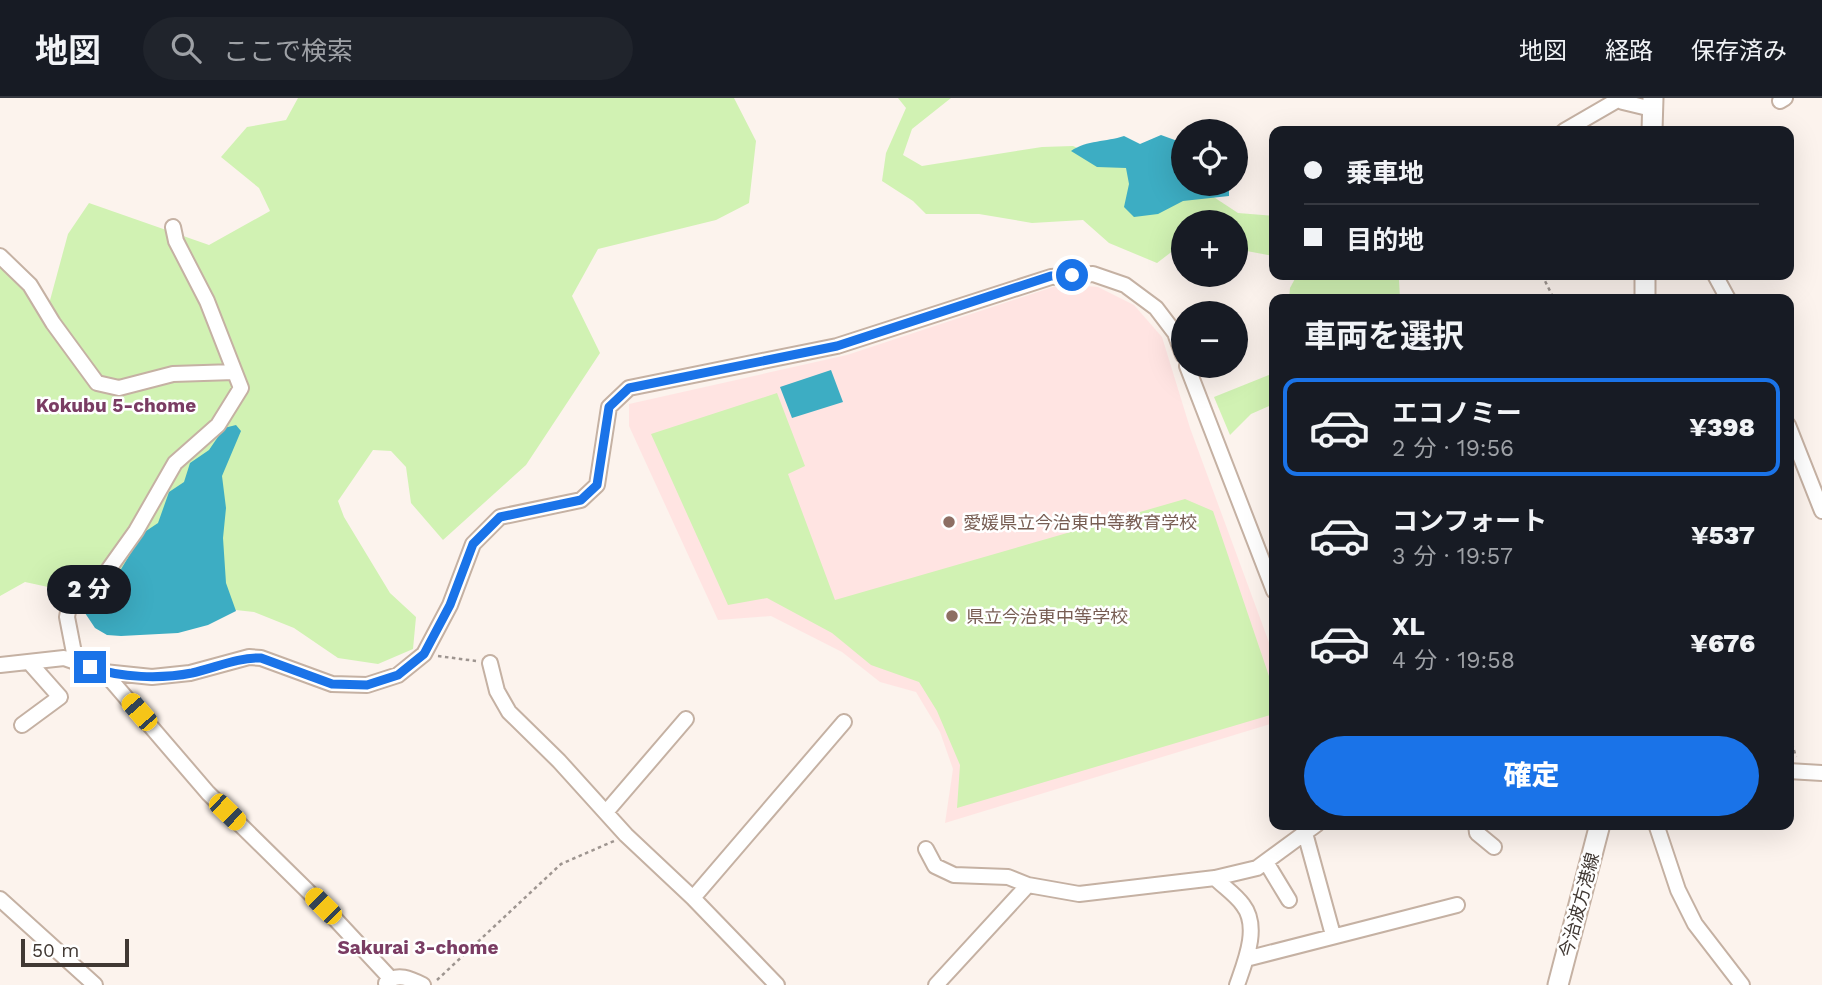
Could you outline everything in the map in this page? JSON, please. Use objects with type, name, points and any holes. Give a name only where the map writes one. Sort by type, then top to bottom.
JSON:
[{"type":"main road","points":[[1652,126],[1653,104]]},
{"type":"main road","name":"今治波方港線","points":[[1558,985],[1598,830]]},
{"type":"street","points":[[1573,126],[1621,98],[1623,102],[1653,104]]},
{"type":"street","points":[[76,663],[67,617],[69,606],[102,580],[136,531],[175,463],[218,425],[241,388],[207,301],[176,240],[173,227]]},
{"type":"street","points":[[0,256],[30,285],[53,323],[97,383],[119,388],[173,374],[234,372]]},
{"type":"street","points":[[0,665],[64,658],[104,672],[152,677],[190,673],[249,657],[261,658],[332,684],[367,685],[398,675],[424,654],[450,605],[473,544],[500,517],[581,500],[597,485],[609,407],[629,388],[837,346],[1051,276],[1094,274],[1125,285],[1156,308],[1171,328]]},
{"type":"street","points":[[1192,378],[1269,579]]},
{"type":"street","points":[[1794,440],[1822,511]]},
{"type":"street","points":[[22,725],[60,697],[29,662]]},
{"type":"street","points":[[490,663],[497,691],[509,712],[607,811],[626,835],[693,898],[777,985]]},
{"type":"street","points":[[104,672],[208,793],[323,906],[387,982],[406,977],[423,985]]},
{"type":"street","points":[[607,811],[686,719]]},
{"type":"street","points":[[693,898],[844,722]]},
{"type":"street","points":[[1794,771],[1822,773]]},
{"type":"street","points":[[926,849],[935,866],[954,875],[1008,877],[1028,885],[1079,894],[1215,878],[1257,868],[1310,830]]},
{"type":"street","points":[[1311,830],[1333,935]]},
{"type":"street","points":[[1477,830],[1494,847]]},
{"type":"street","points":[[1658,830],[1678,890],[1695,924],[1742,985]]},
{"type":"street","points":[[1266,862],[1289,900]]},
{"type":"street","points":[[1215,878],[1244,905],[1252,922],[1246,959],[1237,985]]},
{"type":"street","points":[[936,985],[1028,885]]},
{"type":"street","points":[[0,899],[95,985]]},
{"type":"street","points":[[1246,959],[1457,905]]},
{"type":"path","points":[[424,654],[490,663]]},
{"type":"path","points":[[432,985],[561,864],[626,835]]},
{"type":"shaded area","name":"愛媛県立今治東中等教育学校","points":[[1062,284],[1098,287],[1134,305],[1162,337],[1171,366],[1171,378],[1175,378],[1190,428],[1269,642],[1269,725],[945,823],[953,769],[940,732],[916,692],[880,682],[842,652],[771,616],[718,620],[629,426],[629,404],[847,355]]},
{"type":"green space","points":[[298,98],[734,98],[756,141],[749,203],[716,220],[598,249],[572,296],[600,353],[526,465],[443,540],[411,503],[406,467],[391,451],[373,450],[338,501],[344,517],[390,593],[416,617],[413,649],[378,664],[338,658],[294,628],[254,612],[71,592],[25,582],[0,596],[0,267],[49,304],[68,234],[89,203],[209,245],[270,211],[259,188],[221,157],[247,127],[286,120]]},
{"type":"green space","points":[[898,98],[951,98],[912,129],[903,155],[922,166],[1042,147],[1073,146],[1099,158],[1171,180],[1171,196],[1212,196],[1233,210],[1171,210],[1171,252],[1157,263],[1109,243],[1083,220],[1032,223],[979,214],[926,214],[913,201],[882,181],[886,153],[906,108]]},
{"type":"green space","points":[[1248,214],[1269,216],[1269,255],[1248,251]]},
{"type":"green space","points":[[1294,280],[1399,280],[1400,294],[1289,294]]},
{"type":"green space","points":[[1269,375],[1269,406],[1251,414],[1230,435],[1214,397]]},
{"type":"green space","points":[[777,393],[805,466],[788,474],[835,600],[1185,499],[1213,511],[1269,676],[1269,715],[957,808],[960,765],[937,711],[919,682],[871,665],[832,633],[767,598],[728,605],[651,434]]},
{"type":"water","points":[[1161,135],[1171,139],[1171,196],[1229,196],[1183,201],[1158,214],[1134,217],[1124,207],[1129,184],[1126,168],[1097,167],[1071,151],[1090,143],[1124,136],[1140,144]]},
{"type":"water","points":[[831,370],[843,402],[792,418],[780,387]]},
{"type":"water","points":[[236,425],[241,431],[222,476],[226,508],[223,538],[226,583],[236,611],[208,625],[178,633],[121,636],[107,635],[95,628],[79,604],[88,594],[115,579],[143,533],[158,523],[169,492],[184,482],[190,463],[209,450],[224,428]]},
{"type":"place","name":"愛媛県立今治東中等教育学校","points":[[949,522]]},
{"type":"place","name":"県立今治東中等学校","points":[[952,616]]},
{"type":"district","name":"Kokubu 5-chome","points":[[116,405]]},
{"type":"district","name":"Sakurai 3-chome","points":[[418,947]]},
{"type":"route","points":[[90,667],[104,672],[152,677],[190,673],[249,657],[261,658],[332,684],[367,685],[398,675],[424,654],[450,605],[473,544],[500,517],[581,500],[597,485],[609,407],[629,388],[837,346],[1051,276],[1072,275]]}]
